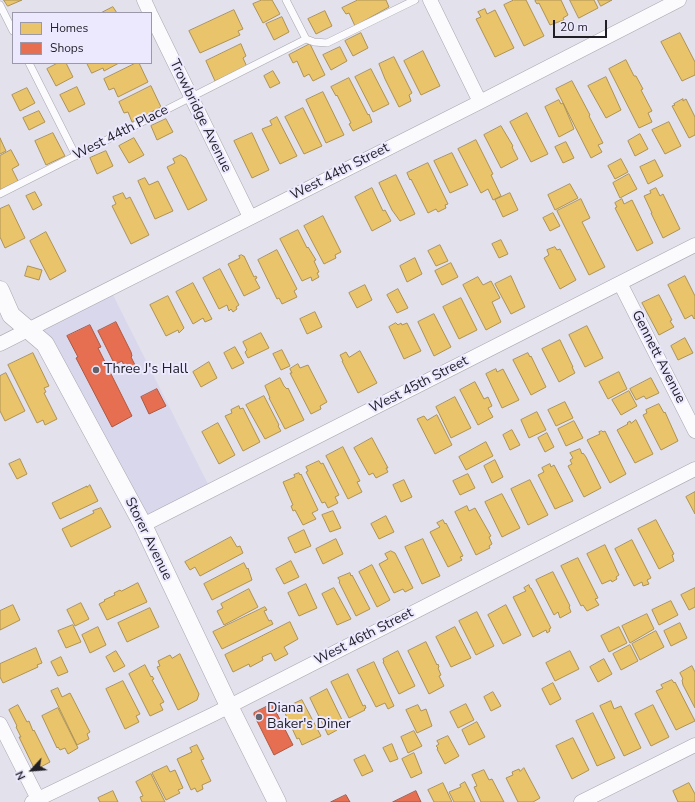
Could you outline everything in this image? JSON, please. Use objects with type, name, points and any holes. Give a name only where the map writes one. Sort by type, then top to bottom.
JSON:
[{"type":"street","name":"Trowbridge Avenue","points":[[144,0],[150,12]]},
{"type":"street","points":[[430,0],[480,102]]},
{"type":"street","name":"West 44th Street","points":[[0,344],[679,0]]},
{"type":"street","name":"Trowbridge Avenue","points":[[152,16],[250,217]]},
{"type":"street","name":"West 45th Street","points":[[142,525],[695,245]]},
{"type":"street","name":"Gennett Avenue","points":[[620,283],[695,431]]},
{"type":"street","name":"Storer Avenue","points":[[0,290],[11,315],[45,344],[142,525],[277,802]]},
{"type":"street","name":"West 46th Street","points":[[35,801],[229,706],[695,468]]},
{"type":"street","points":[[0,724],[35,801]]},
{"type":"street","points":[[581,802],[695,745]]},
{"type":"lane","points":[[286,0],[306,39],[314,42],[327,43],[415,0]]},
{"type":"lane","points":[[0,5],[12,29]]},
{"type":"lane","name":"West 44th Place","points":[[0,194],[306,39]]},
{"type":"lane","points":[[30,64],[76,156]]},
{"type":"shaded area","points":[[110,289],[211,490],[143,525],[29,330]]},
{"type":"building: Homes","points":[[4,0],[22,0],[8,6]]},
{"type":"building: Homes","points":[[262,0],[272,0],[280,14],[263,23],[253,4]]},
{"type":"building: Homes","points":[[358,0],[386,0],[389,7],[355,26],[349,13],[346,14],[342,8]]},
{"type":"building: Homes","points":[[514,0],[526,0],[544,36],[524,46],[504,5]]},
{"type":"building: Homes","points":[[561,0],[568,15],[563,18],[564,20],[550,25],[539,3],[537,4],[535,1]]},
{"type":"building: Homes","points":[[570,0],[594,0],[598,8],[579,18]]},
{"type":"building: Homes","points":[[598,0],[612,0],[601,6]]},
{"type":"building: Homes","points":[[113,7],[116,12],[103,12]]},
{"type":"building: Homes","points":[[485,9],[487,14],[495,10],[514,48],[495,57],[476,19],[481,17],[478,12]]},
{"type":"building: Homes","points":[[234,10],[243,29],[238,31],[240,35],[200,53],[189,31]]},
{"type":"building: Homes","points":[[325,11],[332,26],[316,34],[308,19]]},
{"type":"building: Homes","points":[[282,17],[289,32],[274,40],[266,24]]},
{"type":"building: Homes","points":[[361,33],[368,48],[353,56],[345,41]]},
{"type":"building: Homes","points":[[680,33],[695,62],[695,75],[682,81],[661,42]]},
{"type":"building: Homes","points":[[241,44],[246,56],[243,58],[247,67],[215,81],[206,61]]},
{"type":"building: Homes","points":[[310,44],[325,75],[313,81],[309,74],[304,77],[297,61],[293,63],[289,55]]},
{"type":"building: Homes","points":[[340,47],[347,61],[331,70],[323,55]]},
{"type":"building: Homes","points":[[423,51],[440,86],[421,95],[404,61]]},
{"type":"building: Homes","points":[[394,57],[412,93],[409,95],[411,101],[399,107],[379,64]]},
{"type":"building: Homes","points":[[626,60],[643,89],[641,90],[652,111],[648,113],[652,122],[639,128],[609,69]]},
{"type":"building: Homes","points":[[56,64],[66,64],[73,77],[56,86],[47,69]]},
{"type":"building: Homes","points":[[88,64],[117,64],[104,71],[103,68],[92,73]]},
{"type":"building: Homes","points":[[134,64],[139,64],[148,82],[118,97],[114,88],[109,90],[104,79]]},
{"type":"building: Homes","points":[[371,69],[389,104],[373,112],[355,77]]},
{"type":"building: Homes","points":[[273,71],[280,83],[270,88],[264,76]]},
{"type":"building: Homes","points":[[606,77],[621,110],[606,118],[588,86]]},
{"type":"building: Homes","points":[[349,78],[372,122],[353,131],[349,124],[351,123],[337,95],[336,96],[331,87]]},
{"type":"building: Homes","points":[[572,81],[603,143],[598,145],[602,152],[591,158],[556,89]]},
{"type":"building: Homes","points":[[151,86],[161,107],[132,122],[128,112],[124,113],[119,102]]},
{"type":"building: Homes","points":[[77,87],[85,104],[69,112],[60,95]]},
{"type":"building: Homes","points":[[27,88],[35,103],[20,111],[12,95]]},
{"type":"building: Homes","points":[[323,92],[344,135],[326,143],[306,100]]},
{"type":"building: Homes","points":[[683,99],[683,101],[686,99],[695,117],[695,135],[689,138],[672,106]]},
{"type":"building: Homes","points":[[559,100],[561,104],[563,103],[574,129],[559,137],[545,107]]},
{"type":"building: Homes","points":[[303,108],[322,146],[304,154],[285,117]]},
{"type":"building: Homes","points":[[39,111],[45,122],[29,130],[23,118]]},
{"type":"building: Homes","points":[[527,113],[548,154],[531,162],[510,122]]},
{"type":"building: Homes","points":[[277,117],[297,156],[280,164],[262,129],[272,125],[270,121]]},
{"type":"building: Homes","points":[[166,119],[173,132],[157,140],[151,126]]},
{"type":"building: Homes","points":[[669,122],[681,146],[665,154],[652,130]]},
{"type":"building: Homes","points":[[501,126],[513,146],[512,147],[518,159],[501,168],[484,135]]},
{"type":"building: Homes","points":[[53,133],[65,156],[46,165],[35,141]]},
{"type":"building: Homes","points":[[252,133],[269,170],[252,178],[234,141]]},
{"type":"building: Homes","points":[[640,134],[648,149],[635,156],[628,141]]},
{"type":"building: Homes","points":[[0,138],[6,151],[0,154]]},
{"type":"building: Homes","points":[[134,138],[144,155],[129,163],[119,146]]},
{"type":"building: Homes","points":[[476,140],[493,174],[491,175],[501,196],[493,200],[488,189],[481,193],[458,149]]},
{"type":"building: Homes","points":[[566,142],[574,158],[563,163],[555,147]]},
{"type":"building: Homes","points":[[11,150],[19,165],[12,169],[18,181],[0,190],[0,156]]},
{"type":"building: Homes","points":[[106,151],[113,166],[97,174],[90,158]]},
{"type":"building: Homes","points":[[452,153],[468,185],[450,193],[434,161]]},
{"type":"building: Homes","points":[[181,155],[186,158],[207,200],[188,210],[167,167],[175,163],[173,159]]},
{"type":"building: Homes","points":[[621,159],[628,172],[615,179],[608,166]]},
{"type":"building: Homes","points":[[655,160],[663,176],[648,184],[640,167]]},
{"type":"building: Homes","points":[[428,163],[448,204],[445,205],[446,208],[438,212],[436,209],[428,213],[407,173]]},
{"type":"building: Homes","points":[[629,174],[637,189],[620,198],[613,183]]},
{"type":"building: Homes","points":[[396,175],[415,214],[400,221],[392,210],[379,183]]},
{"type":"building: Homes","points":[[145,178],[149,185],[158,181],[173,211],[155,219],[138,181]]},
{"type":"building: Homes","points":[[570,184],[578,198],[555,210],[548,195]]},
{"type":"building: Homes","points":[[372,188],[383,211],[385,210],[391,221],[372,231],[355,197]]},
{"type":"building: Homes","points":[[656,188],[660,196],[663,194],[680,229],[663,238],[644,196],[651,193],[650,191]]},
{"type":"building: Homes","points":[[35,192],[42,205],[33,210],[26,196]]},
{"type":"building: Homes","points":[[123,193],[126,199],[130,197],[149,235],[131,244],[112,206],[116,204],[113,197]]},
{"type":"building: Homes","points":[[510,193],[518,210],[503,217],[495,200]]},
{"type":"building: Homes","points":[[581,199],[590,218],[582,222],[605,267],[589,275],[557,211]]},
{"type":"building: Homes","points":[[622,199],[624,204],[632,200],[653,243],[637,251],[615,208],[617,207],[615,203]]},
{"type":"building: Homes","points":[[9,205],[25,238],[5,248],[0,237],[0,209]]},
{"type":"building: Homes","points":[[553,213],[560,226],[550,231],[543,218]]},
{"type":"building: Homes","points":[[323,216],[341,252],[335,255],[336,258],[324,264],[304,226]]},
{"type":"building: Homes","points":[[298,230],[307,248],[308,247],[316,260],[314,261],[319,272],[317,273],[319,277],[312,281],[311,277],[302,281],[280,239]]},
{"type":"building: Homes","points":[[46,232],[66,271],[50,280],[30,241]]},
{"type":"building: Homes","points":[[501,240],[508,254],[499,258],[492,244]]},
{"type":"building: Homes","points":[[440,245],[448,261],[436,266],[428,251]]},
{"type":"building: Homes","points":[[555,247],[557,250],[560,249],[576,280],[560,289],[544,258],[549,255],[547,250]]},
{"type":"building: Homes","points":[[277,250],[297,289],[294,291],[297,297],[282,304],[279,298],[277,299],[258,260]]},
{"type":"building: Homes","points":[[239,256],[244,256],[254,277],[256,276],[257,278],[255,279],[260,288],[244,296],[228,264],[240,258]]},
{"type":"building: Homes","points":[[415,258],[422,274],[407,282],[400,266]]},
{"type":"building: Homes","points":[[451,263],[458,277],[442,285],[435,271]]},
{"type":"building: Homes","points":[[28,266],[42,270],[39,280],[25,276]]},
{"type":"building: Homes","points":[[220,269],[239,305],[233,312],[231,309],[229,311],[227,305],[219,309],[203,278]]},
{"type":"building: Homes","points":[[511,276],[525,307],[511,314],[495,284]]},
{"type":"building: Homes","points":[[685,276],[695,296],[694,319],[692,315],[685,319],[668,285]]},
{"type":"building: Homes","points":[[478,277],[483,285],[491,281],[500,298],[492,302],[501,322],[486,330],[463,285]]},
{"type":"building: Homes","points":[[193,283],[212,319],[205,322],[203,318],[193,324],[176,292]]},
{"type":"building: Homes","points":[[365,285],[372,300],[357,308],[349,293]]},
{"type":"building: Homes","points":[[398,289],[408,308],[397,313],[387,295]]},
{"type":"building: Homes","points":[[659,295],[674,327],[659,335],[642,303]]},
{"type":"building: Homes","points":[[168,296],[184,328],[179,333],[178,330],[166,336],[150,305]]},
{"type":"building: Homes","points":[[461,298],[477,330],[459,339],[443,307]]},
{"type":"building: Homes","points":[[315,312],[322,327],[307,334],[300,319]]},
{"type":"building: Homes","points":[[434,314],[451,347],[434,356],[418,322]]},
{"type":"building: Homes","points":[[396,323],[398,325],[401,323],[402,325],[407,323],[421,351],[404,359],[389,327]]},
{"type":"building: Homes","points":[[587,326],[603,358],[585,367],[569,335]]},
{"type":"building: Homes","points":[[261,333],[269,348],[248,358],[245,352],[247,350],[243,342]]},
{"type":"building: Homes","points":[[685,338],[693,353],[678,360],[671,346]]},
{"type":"building: Homes","points":[[560,340],[575,373],[559,382],[542,349]]},
{"type":"building: Homes","points":[[235,347],[244,363],[232,369],[224,353]]},
{"type":"building: Homes","points":[[282,350],[290,366],[281,370],[273,354]]},
{"type":"building: Homes","points":[[360,351],[377,383],[358,393],[340,355],[346,352],[349,357]]},
{"type":"building: Homes","points":[[33,353],[49,386],[44,388],[46,392],[44,393],[57,419],[45,425],[43,420],[37,423],[8,365]]},
{"type":"building: Homes","points":[[528,353],[530,357],[531,356],[546,387],[531,395],[513,360]]},
{"type":"building: Homes","points":[[209,362],[217,378],[201,387],[193,372]]},
{"type":"building: Homes","points":[[298,364],[300,368],[308,365],[327,402],[320,406],[321,409],[311,414],[290,373],[292,373],[290,369]]},
{"type":"building: Homes","points":[[496,369],[497,372],[503,369],[519,400],[502,408],[486,374]]},
{"type":"building: Homes","points":[[619,372],[627,389],[608,399],[599,382]]},
{"type":"building: Homes","points":[[6,373],[25,411],[5,421],[0,411],[0,376]]},
{"type":"building: Homes","points":[[280,378],[284,386],[287,389],[288,388],[304,420],[285,429],[269,398],[265,386]]},
{"type":"building: Homes","points":[[651,378],[659,393],[646,399],[644,396],[636,400],[630,389]]},
{"type":"building: Homes","points":[[475,382],[484,399],[488,397],[492,406],[488,408],[493,417],[478,425],[460,390]]},
{"type":"building: Homes","points":[[629,391],[637,406],[621,415],[612,400]]},
{"type":"building: Homes","points":[[264,396],[281,431],[265,439],[246,405]]},
{"type":"building: Homes","points":[[455,397],[471,428],[451,438],[436,407]]},
{"type":"building: Homes","points":[[565,402],[573,418],[556,426],[548,410]]},
{"type":"building: Homes","points":[[659,404],[664,413],[665,412],[678,441],[661,450],[643,415],[647,413],[646,410]]},
{"type":"building: Homes","points":[[239,406],[240,409],[243,408],[260,442],[243,451],[225,416],[232,413],[231,410]]},
{"type":"building: Homes","points":[[537,412],[546,430],[529,438],[521,420]]},
{"type":"building: Homes","points":[[437,415],[452,445],[435,454],[417,419],[424,416],[427,420]]},
{"type":"building: Homes","points":[[636,420],[653,454],[635,463],[617,430],[628,424],[627,423],[630,421],[631,423]]},
{"type":"building: Homes","points":[[574,421],[583,438],[566,446],[558,429]]},
{"type":"building: Homes","points":[[218,423],[235,455],[219,464],[202,432]]},
{"type":"building: Homes","points":[[512,430],[520,445],[510,450],[503,435]]},
{"type":"building: Homes","points":[[605,431],[626,474],[610,483],[587,440],[600,434],[599,432]]},
{"type":"building: Homes","points":[[547,433],[554,447],[545,452],[538,438]]},
{"type":"building: Homes","points":[[372,438],[388,468],[386,468],[388,472],[376,478],[373,473],[369,475],[354,448]]},
{"type":"building: Homes","points":[[486,442],[493,456],[466,470],[459,457]]},
{"type":"building: Homes","points":[[343,447],[360,481],[357,482],[362,492],[348,499],[326,456]]},
{"type":"building: Homes","points":[[580,449],[582,454],[583,453],[586,457],[601,488],[584,497],[568,466],[572,464],[570,460],[573,458],[570,453]]},
{"type":"building: Homes","points":[[20,459],[27,474],[17,479],[9,464]]},
{"type":"building: Homes","points":[[495,460],[503,477],[492,483],[484,466]]},
{"type":"building: Homes","points":[[319,461],[321,464],[323,463],[339,495],[335,497],[338,503],[328,508],[325,502],[322,503],[306,472],[308,471],[306,467]]},
{"type":"building: Homes","points":[[550,464],[551,467],[554,465],[573,501],[555,509],[538,475],[544,472],[542,468]]},
{"type":"building: Homes","points":[[299,473],[300,475],[301,474],[318,510],[312,513],[316,519],[303,525],[295,510],[293,511],[291,506],[293,505],[283,482],[295,477],[294,475]]},
{"type":"building: Homes","points":[[468,474],[475,488],[460,495],[453,481]]},
{"type":"building: Homes","points":[[404,480],[412,497],[401,502],[393,485]]},
{"type":"building: Homes","points":[[530,480],[548,515],[528,525],[511,489]]},
{"type":"building: Homes","points":[[90,485],[98,501],[60,519],[52,503]]},
{"type":"building: Homes","points":[[695,492],[695,514],[686,497]]},
{"type":"building: Homes","points":[[502,494],[520,528],[502,537],[485,502]]},
{"type":"building: Homes","points":[[467,506],[469,511],[475,508],[491,536],[489,537],[492,544],[489,546],[490,548],[476,555],[455,512]]},
{"type":"building: Homes","points":[[101,508],[111,527],[71,547],[62,529]]},
{"type":"building: Homes","points":[[333,511],[341,528],[330,532],[322,515]]},
{"type":"building: Homes","points":[[386,516],[394,532],[379,539],[371,524]]},
{"type":"building: Homes","points":[[443,520],[463,556],[460,557],[462,560],[448,567],[430,532],[440,527],[437,523]]},
{"type":"building: Homes","points":[[656,520],[674,554],[672,555],[674,561],[659,569],[638,529]]},
{"type":"building: Homes","points":[[304,530],[311,546],[295,553],[288,538]]},
{"type":"building: Homes","points":[[231,537],[237,547],[240,546],[243,553],[200,576],[195,567],[190,570],[185,562]]},
{"type":"building: Homes","points":[[336,539],[343,554],[323,564],[316,549]]},
{"type":"building: Homes","points":[[423,539],[440,576],[422,584],[405,547]]},
{"type":"building: Homes","points":[[632,540],[651,578],[647,580],[649,584],[643,586],[642,582],[634,586],[615,549]]},
{"type":"building: Homes","points":[[605,545],[619,575],[616,577],[617,579],[612,582],[611,580],[602,584],[587,554]]},
{"type":"building: Homes","points":[[391,551],[395,553],[413,588],[405,592],[403,589],[394,593],[379,564],[388,559],[385,554]]},
{"type":"building: Homes","points":[[578,558],[598,598],[595,599],[599,605],[587,611],[583,605],[581,606],[561,566]]},
{"type":"building: Homes","points":[[291,561],[299,577],[284,584],[276,569]]},
{"type":"building: Homes","points":[[244,563],[247,569],[248,568],[252,580],[212,600],[204,584]]},
{"type":"building: Homes","points":[[372,565],[390,600],[377,607],[359,572]]},
{"type":"building: Homes","points":[[553,572],[570,606],[571,612],[560,618],[558,612],[554,615],[536,580]]},
{"type":"building: Homes","points":[[350,573],[370,609],[356,616],[338,578]]},
{"type":"building: Homes","points":[[138,583],[147,602],[107,620],[99,604],[115,595],[114,593]]},
{"type":"building: Homes","points":[[306,584],[317,608],[299,616],[288,593]]},
{"type":"building: Homes","points":[[529,585],[551,628],[547,633],[546,630],[533,637],[513,597],[526,591],[524,588]]},
{"type":"building: Homes","points":[[334,588],[351,619],[337,625],[322,594]]},
{"type":"building: Homes","points":[[695,588],[695,607],[689,610],[681,595]]},
{"type":"building: Homes","points":[[249,589],[258,607],[224,625],[217,611],[223,608],[221,604]]},
{"type":"building: Homes","points":[[671,601],[678,615],[659,625],[652,610]]},
{"type":"building: Homes","points":[[81,603],[89,619],[75,626],[67,610]]},
{"type":"building: Homes","points":[[13,605],[20,620],[0,630],[0,611]]},
{"type":"building: Homes","points":[[506,605],[521,635],[503,644],[488,615]]},
{"type":"building: Homes","points":[[265,607],[267,610],[264,611],[269,621],[271,620],[273,624],[222,649],[213,632]]},
{"type":"building: Homes","points":[[150,608],[159,627],[127,642],[118,623]]},
{"type":"building: Homes","points":[[477,612],[494,646],[476,655],[459,621]]},
{"type":"building: Homes","points":[[647,614],[654,629],[630,643],[622,626]]},
{"type":"building: Homes","points":[[290,622],[298,639],[284,647],[288,654],[275,661],[271,653],[262,657],[263,660],[250,667],[249,664],[233,672],[225,655]]},
{"type":"building: Homes","points":[[680,623],[687,638],[671,646],[664,631]]},
{"type":"building: Homes","points":[[73,625],[81,642],[66,648],[58,631]]},
{"type":"building: Homes","points":[[98,627],[106,645],[90,653],[82,635]]},
{"type":"building: Homes","points":[[455,627],[471,658],[451,667],[436,637]]},
{"type":"building: Homes","points":[[619,627],[627,643],[609,652],[601,636]]},
{"type":"building: Homes","points":[[656,631],[664,647],[640,660],[632,644]]},
{"type":"building: Homes","points":[[426,642],[437,665],[438,664],[441,675],[439,676],[444,686],[429,694],[408,651]]},
{"type":"building: Homes","points":[[630,645],[638,661],[621,670],[613,654]]},
{"type":"building: Homes","points":[[36,648],[42,663],[37,665],[38,667],[3,683],[0,677],[0,664]]},
{"type":"building: Homes","points":[[116,651],[125,666],[114,672],[106,657]]},
{"type":"building: Homes","points":[[398,651],[415,686],[399,694],[383,662],[383,659]]},
{"type":"building: Homes","points":[[570,651],[579,669],[555,681],[546,663]]},
{"type":"building: Homes","points":[[180,654],[199,694],[197,700],[178,710],[157,667],[160,666],[158,661],[170,655],[172,658]]},
{"type":"building: Homes","points":[[61,657],[68,672],[58,676],[51,662]]},
{"type":"building: Homes","points":[[604,659],[612,674],[598,682],[590,667]]},
{"type":"building: Homes","points":[[374,662],[394,706],[388,709],[385,703],[376,707],[357,670]]},
{"type":"building: Homes","points":[[145,665],[151,677],[152,676],[154,679],[152,680],[164,702],[160,704],[163,710],[150,716],[129,674]]},
{"type":"building: Homes","points":[[692,666],[695,672],[695,708],[683,685],[683,679],[680,673]]},
{"type":"building: Homes","points":[[348,674],[363,706],[365,705],[366,708],[364,709],[365,710],[349,718],[331,682]]},
{"type":"building: Homes","points":[[672,680],[674,683],[675,682],[695,721],[676,730],[656,691],[663,688],[661,685]]},
{"type":"building: Homes","points":[[123,681],[140,714],[136,716],[139,722],[125,729],[106,689]]},
{"type":"building: Homes","points":[[553,683],[561,699],[550,705],[542,689]]},
{"type":"building: Homes","points":[[58,688],[62,697],[70,693],[90,732],[87,734],[89,739],[77,745],[51,691]]},
{"type":"building: Homes","points":[[327,689],[343,722],[339,724],[340,726],[337,727],[335,725],[337,730],[328,735],[310,698]]},
{"type":"building: Homes","points":[[493,692],[501,706],[491,711],[484,697]]},
{"type":"building: Homes","points":[[302,700],[321,736],[302,745],[299,738],[297,739],[283,709]]},
{"type":"building: Homes","points":[[611,701],[614,709],[621,706],[641,748],[624,756],[600,706]]},
{"type":"building: Homes","points":[[466,704],[474,720],[458,728],[450,712]]},
{"type":"building: Homes","points":[[18,705],[27,722],[29,721],[50,762],[35,770],[19,737],[21,737],[9,710]]},
{"type":"building: Homes","points":[[418,705],[421,711],[426,709],[432,726],[417,733],[406,710]]},
{"type":"building: Homes","points":[[653,705],[669,737],[651,746],[635,714]]},
{"type":"building: Homes","points":[[58,708],[78,748],[68,754],[65,748],[60,750],[58,747],[57,748],[42,716]]},
{"type":"building: Homes","points":[[593,713],[615,758],[597,766],[576,721]]},
{"type":"building: Homes","points":[[477,722],[485,737],[469,745],[462,730]]},
{"type":"building: Homes","points":[[414,731],[422,746],[408,753],[401,737]]},
{"type":"building: Homes","points":[[448,736],[459,756],[445,764],[436,746],[439,744],[437,741]]},
{"type":"building: Homes","points":[[573,738],[589,770],[572,779],[556,746]]},
{"type":"building: Homes","points":[[392,744],[398,759],[390,762],[383,748]]},
{"type":"building: Homes","points":[[197,745],[204,759],[201,760],[211,781],[202,785],[203,789],[197,792],[195,788],[191,790],[177,759],[192,752],[190,748]]},
{"type":"building: Homes","points":[[414,753],[422,773],[411,778],[402,759]]},
{"type":"building: Homes","points":[[365,755],[373,771],[362,776],[354,760]]},
{"type":"building: Homes","points":[[167,766],[170,772],[175,770],[183,788],[178,790],[180,793],[166,800],[152,773]]},
{"type":"building: Homes","points":[[524,768],[540,798],[533,802],[518,802],[506,778],[513,775],[512,772],[519,769],[520,771]]},
{"type":"building: Homes","points":[[484,770],[489,780],[492,779],[504,802],[481,802],[474,787],[477,786],[472,775]]},
{"type":"building: Homes","points":[[151,774],[165,802],[142,802],[140,797],[143,796],[136,782]]},
{"type":"building: Homes","points":[[465,782],[475,802],[454,802],[449,792],[461,787],[460,785]]},
{"type":"building: Homes","points":[[443,783],[452,802],[434,802],[428,790]]},
{"type":"building: Homes","points":[[689,783],[695,794],[695,802],[678,802],[673,791]]},
{"type":"building: Homes","points":[[113,791],[118,802],[100,802],[98,798]]},
{"type":"building: Shops","points":[[116,322],[131,352],[131,357],[135,365],[126,370],[122,361],[116,364],[113,361],[98,331]]},
{"type":"building: Shops","name":"Three J's Hall","points":[[90,325],[101,347],[98,348],[132,416],[112,427],[76,358],[78,357],[67,336]]},
{"type":"building: Shops","points":[[157,389],[166,406],[149,414],[141,397]]},
{"type":"building: Shops","points":[[272,704],[293,745],[274,755],[254,715],[254,713]]},
{"type":"building: Shops","points":[[416,791],[421,802],[393,802]]},
{"type":"building: Shops","points":[[346,795],[350,802],[331,802]]},
{"type":"place","name":"Three J's Hall","points":[[96,370]]},
{"type":"place","name":"Diana Baker's Diner","points":[[259,717]]}]
